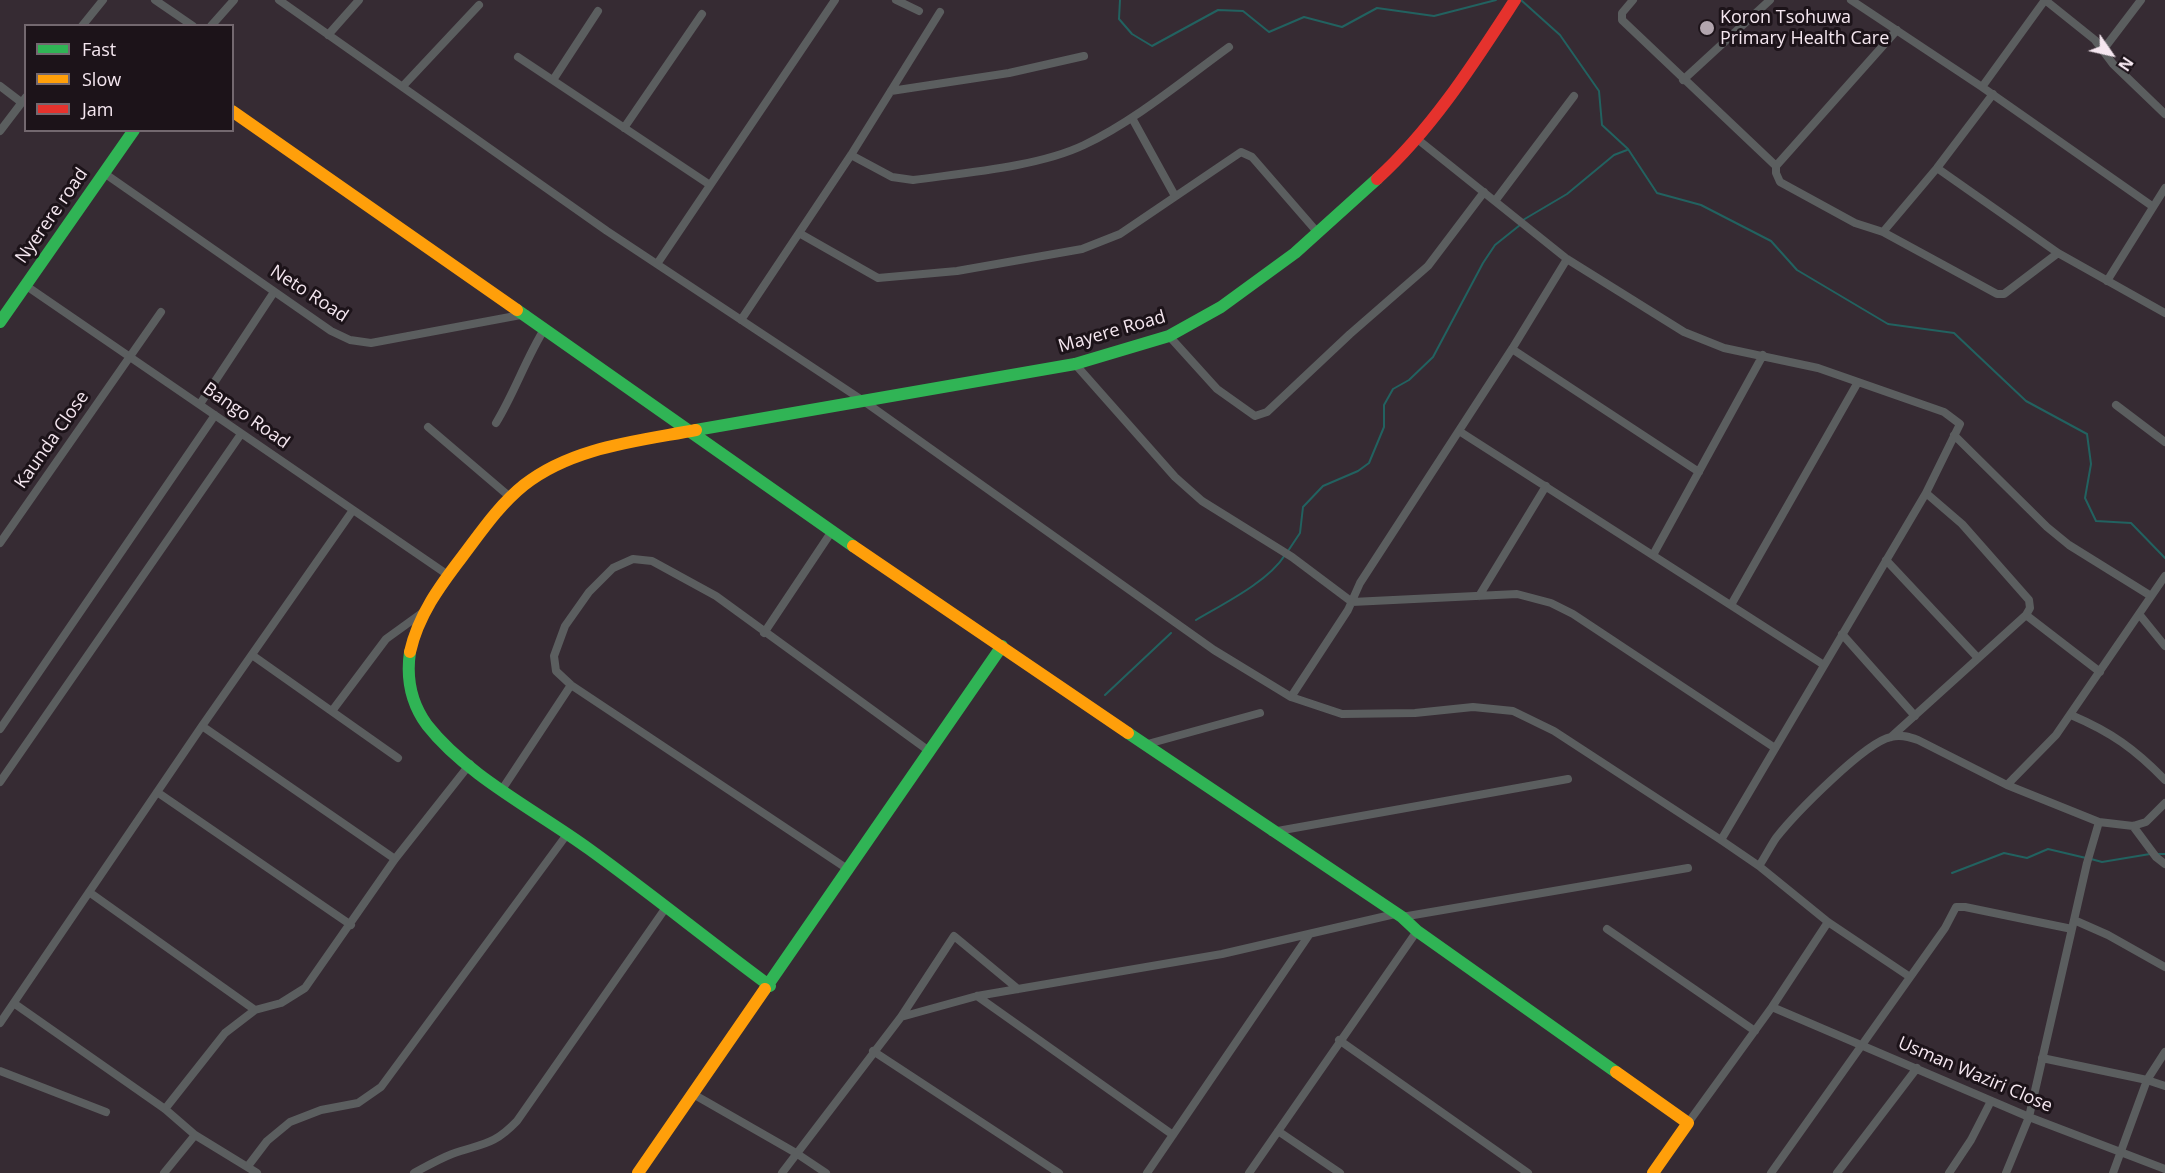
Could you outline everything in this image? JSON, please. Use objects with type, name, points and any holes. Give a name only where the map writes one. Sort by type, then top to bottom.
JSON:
[{"type":"street","points":[[84,24],[103,0]]},
{"type":"street","points":[[155,0],[190,24]]},
{"type":"street","points":[[213,24],[234,0]]},
{"type":"street","points":[[279,0],[529,177],[865,402],[1214,650],[1291,697],[1342,714],[1415,713],[1473,707],[1513,711],[1554,731],[1721,840],[1759,866],[1828,922],[1910,977]]},
{"type":"street","points":[[328,35],[359,0]]},
{"type":"street","points":[[657,264],[835,0]]},
{"type":"street","points":[[896,0],[919,11]]},
{"type":"street","name":"Mayere Road","points":[[770,986],[717,948],[667,906],[470,764],[435,735],[414,705],[407,674],[411,644],[423,612],[448,575],[510,497],[551,467],[630,442],[1075,364],[1169,336],[1221,308],[1318,233],[1395,162],[1460,84],[1515,0]]},
{"type":"street","points":[[1633,0],[1622,13],[1622,21],[1776,166]]},
{"type":"street","points":[[1683,80],[1770,0]]},
{"type":"street","points":[[1851,0],[1993,94],[2152,206]]},
{"type":"street","points":[[1982,87],[2045,0],[2095,40],[2113,64],[2165,114]]},
{"type":"street","points":[[2103,50],[2141,0]]},
{"type":"street","points":[[403,86],[479,5]]},
{"type":"street","points":[[553,80],[598,11]]},
{"type":"street","points":[[741,320],[851,155],[940,12]]},
{"type":"street","points":[[624,128],[702,14]]},
{"type":"street","points":[[1897,30],[1776,166],[1776,173],[1788,188],[1855,223],[1883,232],[1997,294],[2004,294],[2058,254]]},
{"type":"street","points":[[851,155],[892,177],[912,180],[1042,159],[1082,146],[1132,118],[1229,47]]},
{"type":"street","points":[[891,91],[1009,73],[1084,56]]},
{"type":"street","points":[[518,57],[710,185]]},
{"type":"street","points":[[0,86],[23,100],[0,131]]},
{"type":"street","points":[[1883,232],[1937,168],[1993,94]]},
{"type":"street","points":[[1495,201],[1574,96]]},
{"type":"street","points":[[234,112],[526,314],[832,531],[1272,832],[1399,916],[1689,1123]]},
{"type":"street","points":[[1132,118],[1175,196]]},
{"type":"street","name":"Nyerere road","points":[[0,322],[133,132]]},
{"type":"street","points":[[1416,138],[1567,259],[1684,332],[1724,348],[1818,368],[1944,412],[1960,424],[1926,493],[1721,840]]},
{"type":"street","points":[[799,233],[878,278],[957,271],[1082,249],[1120,234],[1237,153],[1245,152],[1318,233]]},
{"type":"street","points":[[1937,168],[2058,254],[2165,313]]},
{"type":"street","name":"Neto Road","points":[[104,173],[331,331],[350,340],[371,343],[526,314]]},
{"type":"street","points":[[2107,281],[2165,188]]},
{"type":"street","points":[[1169,336],[1217,389],[1255,416],[1267,412],[1350,334],[1428,266],[1484,192]]},
{"type":"street","points":[[1291,697],[1352,602],[1360,583],[1512,350],[1567,259]]},
{"type":"street","name":"Bango Road","points":[[25,285],[131,355],[241,434],[448,575]]},
{"type":"street","points":[[200,404],[274,292]]},
{"type":"street","name":"Kaunda Close","points":[[0,543],[161,312]]},
{"type":"street","points":[[496,423],[545,328]]},
{"type":"street","points":[[1512,350],[1699,472]]},
{"type":"street","points":[[1653,555],[1763,355]]},
{"type":"street","points":[[1075,364],[1175,477],[1202,501],[1292,557],[1352,602],[1517,594],[1551,603],[1573,614],[1775,748]]},
{"type":"street","points":[[1731,605],[1858,382]]},
{"type":"street","points":[[2116,405],[2165,442]]},
{"type":"street","points":[[0,729],[215,415]]},
{"type":"street","points":[[428,427],[510,497]]},
{"type":"street","points":[[1459,430],[1824,665]]},
{"type":"street","points":[[0,782],[241,434]]},
{"type":"street","points":[[1954,435],[2047,527],[2069,545],[2151,596]]},
{"type":"street","points":[[1479,596],[1546,486]]},
{"type":"street","points":[[1759,866],[1775,839],[1871,745],[1891,736],[1912,718],[2026,615],[2030,608],[2029,600],[1962,524],[1926,493]]},
{"type":"street","points":[[0,1023],[202,726],[353,510]]},
{"type":"street","points":[[764,633],[832,531]]},
{"type":"street","points":[[849,870],[571,685],[556,671],[554,656],[565,626],[589,592],[613,568],[633,559],[652,561],[692,580],[716,596],[929,751]]},
{"type":"street","points":[[1886,560],[1977,657]]},
{"type":"street","points":[[2007,785],[2056,735],[2165,577]]},
{"type":"street","points":[[332,711],[386,639],[423,612]]},
{"type":"street","points":[[2139,614],[2165,646]]},
{"type":"street","points":[[2026,615],[2100,672]]},
{"type":"street","points":[[1842,634],[1912,718]]},
{"type":"street","points":[[638,1173],[770,986],[1002,646]]},
{"type":"street","points":[[252,655],[398,758]]},
{"type":"street","points":[[503,788],[571,685]]},
{"type":"street","points":[[1144,745],[1260,713]]},
{"type":"street","points":[[2071,715],[2108,731],[2139,753],[2165,780]]},
{"type":"street","points":[[1908,736],[1912,718]]},
{"type":"street","points":[[202,726],[395,859]]},
{"type":"street","points":[[1891,736],[1908,736],[2007,785],[2099,822],[2133,826],[2146,822],[2165,803]]},
{"type":"street","points":[[165,1109],[225,1032],[255,1010],[281,1003],[305,988],[395,859],[470,764]]},
{"type":"street","points":[[1272,832],[1568,779]]},
{"type":"street","points":[[157,792],[351,925]]},
{"type":"street","points":[[2006,1173],[2029,1117],[2088,859],[2099,822]]},
{"type":"street","points":[[2133,826],[2153,854],[2165,864]]},
{"type":"street","points":[[248,1166],[267,1141],[290,1122],[321,1110],[358,1102],[381,1087],[568,833]]},
{"type":"street","points":[[901,1017],[977,996],[1222,954],[1399,916],[1688,868]]},
{"type":"street","points":[[89,892],[255,1010]]},
{"type":"street","points":[[414,1173],[452,1154],[487,1145],[503,1135],[517,1121],[667,906]]},
{"type":"street","points":[[1771,1173],[1910,977],[1956,907],[2073,924],[2108,935],[2165,967]]},
{"type":"street","points":[[1653,1173],[1772,1007],[1828,922]]},
{"type":"street","points":[[1607,929],[1755,1031]]},
{"type":"street","points":[[1249,1173],[1339,1040],[1417,931]]},
{"type":"street","points":[[1147,1173],[1309,935]]},
{"type":"street","points":[[782,1173],[901,1017],[954,936],[1018,989]]},
{"type":"street","points":[[977,996],[1173,1135]]},
{"type":"street","points":[[15,1004],[165,1109],[195,1135],[257,1173]]},
{"type":"street","name":"Usman Waziri Close","points":[[1772,1007],[2029,1117],[2165,1169]]},
{"type":"street","points":[[1339,1040],[1528,1173]]},
{"type":"street","points":[[873,1051],[1059,1173]]},
{"type":"street","points":[[2113,1173],[2147,1080],[2165,1052]]},
{"type":"street","points":[[2042,1058],[2147,1080],[2165,1086]]},
{"type":"street","points":[[1837,1173],[1917,1068]]},
{"type":"street","points":[[0,1071],[106,1112]]},
{"type":"street","points":[[693,1094],[796,1153],[826,1173]]},
{"type":"street","points":[[1949,1173],[1971,1140],[1991,1101]]},
{"type":"street","points":[[1278,1131],[1340,1173]]},
{"type":"street","points":[[164,1173],[195,1135]]},
{"type":"waterway","points":[[1120,0],[1119,19],[1132,34],[1152,46],[1218,10],[1243,11],[1269,32],[1304,17],[1342,27],[1377,8],[1434,16],[1496,0]]},
{"type":"waterway","points":[[1521,0],[1560,35],[1599,91],[1602,125],[1628,149],[1657,193],[1701,205],[1771,241],[1797,270],[1888,324],[1954,333],[2026,401],[2087,434],[2091,464],[2085,498],[2096,521],[2131,523],[2165,558]]},
{"type":"waterway","points":[[1523,220],[1567,194],[1614,155],[1627,150]]},
{"type":"waterway","points":[[1288,551],[1300,533],[1303,507],[1323,486],[1358,471],[1369,463],[1384,427],[1384,405],[1393,389],[1409,380],[1433,357],[1483,263],[1495,245],[1520,225]]},
{"type":"waterway","points":[[1196,620],[1232,600],[1256,583],[1268,574],[1285,555]]},
{"type":"waterway","points":[[1105,695],[1171,633]]},
{"type":"waterway","points":[[1952,873],[2004,853],[2027,858],[2048,849],[2086,858]]},
{"type":"waterway","points":[[2091,859],[2102,862],[2150,854]]},
{"type":"waterway","points":[[2156,854],[2165,854]]},
{"type":"traffic: fast","points":[[0,322],[133,132]]},
{"type":"traffic: fast","points":[[696,430],[1075,364],[1169,336],[1221,307],[1295,253],[1377,179]]},
{"type":"traffic: fast","points":[[517,310],[853,546]]},
{"type":"traffic: fast","points":[[765,989],[1002,646]]},
{"type":"traffic: fast","points":[[410,652],[409,681],[417,708],[427,725],[462,761],[589,849],[770,986]]},
{"type":"traffic: fast","points":[[1128,733],[1402,917],[1417,931],[1616,1072]]},
{"type":"traffic: slow","points":[[234,112],[517,310]]},
{"type":"traffic: slow","points":[[410,652],[424,614],[453,568],[506,501],[524,485],[543,472],[584,454],[629,442],[696,430]]},
{"type":"traffic: slow","points":[[853,546],[1128,733]]},
{"type":"traffic: slow","points":[[638,1173],[765,989]]},
{"type":"traffic: slow","points":[[1616,1072],[1688,1123],[1653,1173]]},
{"type":"traffic: jam","points":[[1377,179],[1434,117],[1515,0]]},
{"type":"place","name":"Koron Tsohuwa Primary Health Care","points":[[1707,28]]}]
